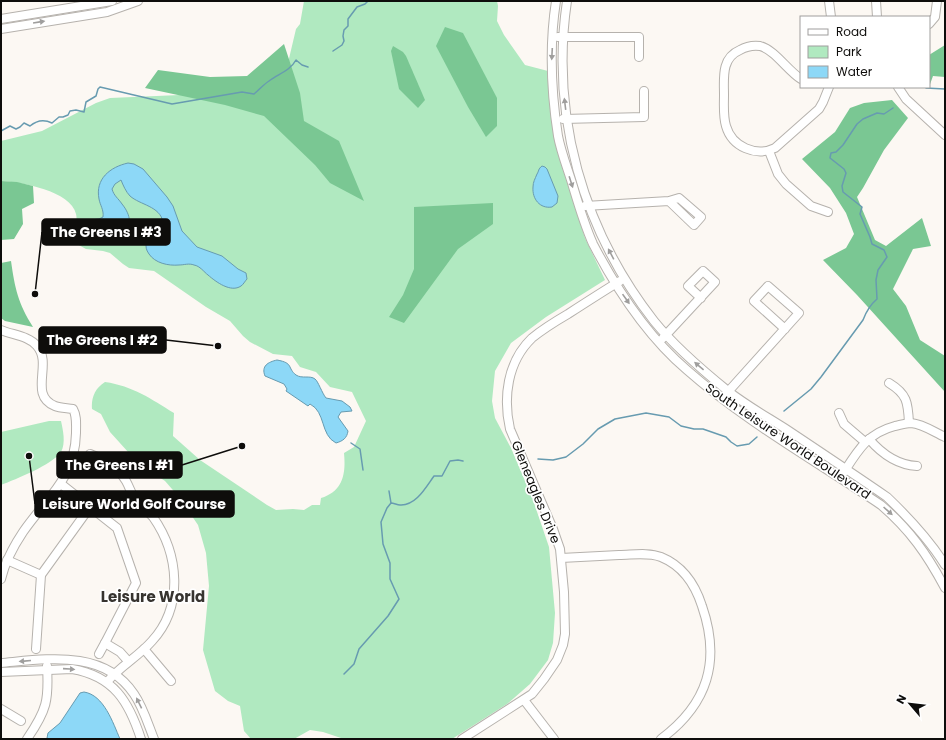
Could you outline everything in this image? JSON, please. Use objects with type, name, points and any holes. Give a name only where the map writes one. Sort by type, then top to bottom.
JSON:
[{"type":"street","points":[[1,19],[112,1]]},
{"type":"street","points":[[1,29],[107,12],[138,1]]},
{"type":"street","name":"South Leisure World Boulevard","points":[[556,1],[551,64],[552,92],[558,138],[579,207],[593,243],[616,283],[644,324],[659,342],[686,369],[722,399],[881,505],[900,522],[934,567],[945,588]]},
{"type":"street","name":"South Leisure World Boulevard","points":[[567,1],[562,64],[567,119],[574,156],[589,205],[604,240],[624,278],[654,321],[692,360],[728,391],[887,497],[926,537],[945,564]]},
{"type":"street","points":[[829,1],[830,16]]},
{"type":"street","points":[[876,1],[877,16]]},
{"type":"street","points":[[930,23],[935,17],[938,1]]},
{"type":"street","points":[[553,36],[640,37],[639,57]]},
{"type":"street","points":[[800,78],[782,63],[772,52],[762,47],[748,46],[733,53],[726,62],[724,74],[724,116],[731,138],[741,146],[748,149],[756,151],[769,151],[782,143],[818,109],[823,102],[826,88]]},
{"type":"street","points":[[899,88],[906,99],[945,135]]},
{"type":"street","points":[[556,120],[644,117],[644,91]]},
{"type":"street","points":[[769,151],[778,174],[786,184],[811,206],[828,212]]},
{"type":"street","points":[[579,207],[589,205],[669,201]]},
{"type":"street","name":"Gleneagles Drive","points":[[462,739],[532,694],[557,660],[563,645],[566,625],[561,558],[553,528],[510,429],[507,415],[507,389],[511,372],[520,353],[532,338],[624,278]]},
{"type":"street","points":[[722,399],[799,313],[768,286],[754,301],[784,329]]},
{"type":"street","points":[[659,342],[701,298]]},
{"type":"street","points":[[1,330],[30,340],[37,346],[43,357],[41,388],[44,398],[55,406],[73,409],[75,413],[76,438],[74,455],[68,471],[61,484],[23,532],[7,560],[1,579]]},
{"type":"street","points":[[888,383],[899,390],[905,398],[909,411],[909,423]]},
{"type":"street","points":[[839,414],[844,424],[882,452],[896,461],[908,466],[917,466]]},
{"type":"street","points":[[840,478],[858,449],[867,440],[888,428],[909,423],[921,425],[945,437]]},
{"type":"street","points":[[90,454],[108,462],[118,470],[126,480],[133,496],[154,519],[170,551],[175,576],[172,602],[163,627],[152,642],[113,674],[107,682]]},
{"type":"street","points":[[61,484],[117,528],[136,583],[99,654]]},
{"type":"street","points":[[36,648],[41,575],[90,507]]},
{"type":"street","points":[[561,558],[644,554],[658,556],[671,562],[691,580],[707,619],[711,637],[711,656],[707,678],[692,709],[676,728],[661,739]]},
{"type":"street","points":[[7,560],[41,575]]},
{"type":"street","points":[[934,567],[945,564]]},
{"type":"street","points":[[105,643],[120,652],[128,661]]},
{"type":"street","points":[[144,649],[171,681]]},
{"type":"street","points":[[1,654],[2,672],[59,668],[81,670],[107,682],[122,697],[129,707],[142,739]]},
{"type":"street","points":[[1,663],[61,658],[83,661],[97,665],[113,674],[134,694],[154,739]]},
{"type":"street","points":[[27,739],[36,725],[46,703],[48,685],[47,659]]},
{"type":"street","points":[[524,700],[554,739]]},
{"type":"street","points":[[1,709],[21,721]]},
{"type":"green space","points":[[304,1],[497,1],[497,21],[504,35],[525,65],[548,71],[554,129],[571,194],[585,238],[605,280],[546,317],[511,343],[495,371],[492,401],[495,418],[511,448],[533,500],[549,547],[555,613],[553,643],[548,660],[530,684],[507,704],[452,739],[344,739],[323,732],[310,730],[294,739],[251,739],[244,731],[240,706],[228,701],[215,691],[203,650],[209,586],[206,553],[198,525],[179,497],[165,481],[138,463],[110,432],[101,414],[92,409],[94,394],[105,382],[115,384],[133,390],[174,413],[173,436],[200,460],[276,510],[304,510],[312,505],[320,505],[321,498],[334,491],[342,481],[344,453],[354,447],[366,421],[352,392],[330,387],[316,372],[300,367],[292,356],[273,354],[250,342],[230,321],[206,307],[154,271],[129,268],[110,253],[86,249],[75,243],[72,235],[76,222],[76,214],[72,206],[65,199],[44,189],[20,183],[1,181],[1,141],[42,131],[96,103],[110,98],[226,93],[287,67],[296,29],[300,24]]},
{"type":"green space","points":[[445,27],[463,33],[497,98],[497,126],[486,137],[468,107],[436,46]]},
{"type":"green space","points":[[284,44],[300,93],[304,121],[339,141],[364,201],[330,183],[315,165],[264,116],[225,105],[145,88],[158,70],[210,77],[247,76]]},
{"type":"green space","points":[[945,45],[945,77],[933,76],[930,84],[930,54]]},
{"type":"green space","points":[[393,46],[403,52],[406,56],[425,100],[418,108],[399,89],[391,51]]},
{"type":"green space","points":[[892,100],[908,118],[884,150],[857,197],[875,240],[886,246],[922,218],[931,246],[913,249],[893,289],[906,306],[920,340],[945,356],[945,392],[857,295],[823,260],[846,248],[854,234],[846,213],[830,188],[802,159],[835,132],[850,108],[864,103]]},
{"type":"green space","points":[[1,181],[17,182],[33,186],[34,203],[22,209],[23,224],[14,239],[1,240]]},
{"type":"green space","points":[[493,203],[493,224],[458,249],[404,323],[389,317],[403,295],[414,269],[414,207]]},
{"type":"green space","points":[[11,261],[18,296],[33,327],[5,321],[1,318],[1,263]]},
{"type":"green space","points":[[49,421],[61,421],[64,441],[61,452],[42,467],[1,485],[1,432]]},
{"type":"water","points":[[128,163],[134,164],[143,169],[167,197],[173,206],[182,231],[197,247],[222,256],[238,269],[246,273],[247,279],[242,285],[237,288],[224,286],[196,266],[190,264],[166,264],[155,260],[149,254],[146,244],[160,230],[163,222],[161,217],[154,209],[130,196],[121,180],[115,184],[112,189],[129,216],[130,225],[125,238],[100,243],[86,241],[77,234],[76,227],[81,221],[99,219],[103,217],[98,192],[99,186],[105,175],[115,168]]},
{"type":"water","points":[[542,166],[547,169],[558,196],[557,203],[552,207],[540,205],[535,199],[533,191],[534,182],[539,169]]},
{"type":"water","points":[[277,360],[288,364],[296,375],[315,379],[326,398],[342,401],[350,407],[352,411],[341,412],[338,417],[348,431],[347,436],[344,439],[336,443],[327,435],[319,412],[315,408],[310,404],[308,406],[286,391],[287,389],[284,384],[265,376],[264,370],[266,365]]},
{"type":"water","points":[[84,692],[97,698],[102,704],[111,718],[120,739],[47,738],[48,733],[60,723],[80,693]]},
{"type":"waterway","points":[[333,51],[342,45],[344,41],[344,30],[348,26],[348,19],[357,7],[368,1]]},
{"type":"waterway","points":[[1,131],[10,126],[16,129],[24,123],[30,126],[35,122],[41,121],[52,123],[59,117],[68,115],[70,111],[76,110],[84,112],[86,102],[96,96],[100,87],[172,104],[242,92],[254,94],[272,79],[287,70],[296,60],[302,65],[308,67]]},
{"type":"waterway","points":[[926,88],[945,89]]},
{"type":"waterway","points":[[784,411],[811,389],[821,377],[863,320],[870,306],[877,299],[876,280],[878,270],[887,257],[884,250],[872,244],[860,214],[862,207],[843,192],[842,186],[846,173],[844,169],[830,158],[831,153],[836,152],[843,145],[857,124],[863,119],[877,113],[884,114],[893,108]]},
{"type":"waterway","points":[[538,459],[553,460],[566,457],[583,444],[598,429],[615,419],[646,413],[669,417],[681,426],[694,429],[703,429],[726,437],[737,446],[749,444],[757,437]]},
{"type":"waterway","points":[[351,443],[360,449],[363,470]]},
{"type":"waterway","points":[[344,674],[354,664],[359,649],[388,616],[399,599],[390,579],[390,563],[383,544],[381,522],[387,508],[391,503],[400,505],[416,499],[434,476],[442,476],[450,461],[463,461]]},
{"type":"waterway","points":[[389,491],[391,503]]},
{"type":"place","name":"The Greens I #3","points":[[35,294]]},
{"type":"place","name":"The Greens I #2","points":[[218,346]]},
{"type":"place","name":"The Greens I #1","points":[[242,446]]},
{"type":"place","name":"Leisure World Golf Course","points":[[29,456]]},
{"type":"district","name":"Leisure World","points":[[153,596]]}]
